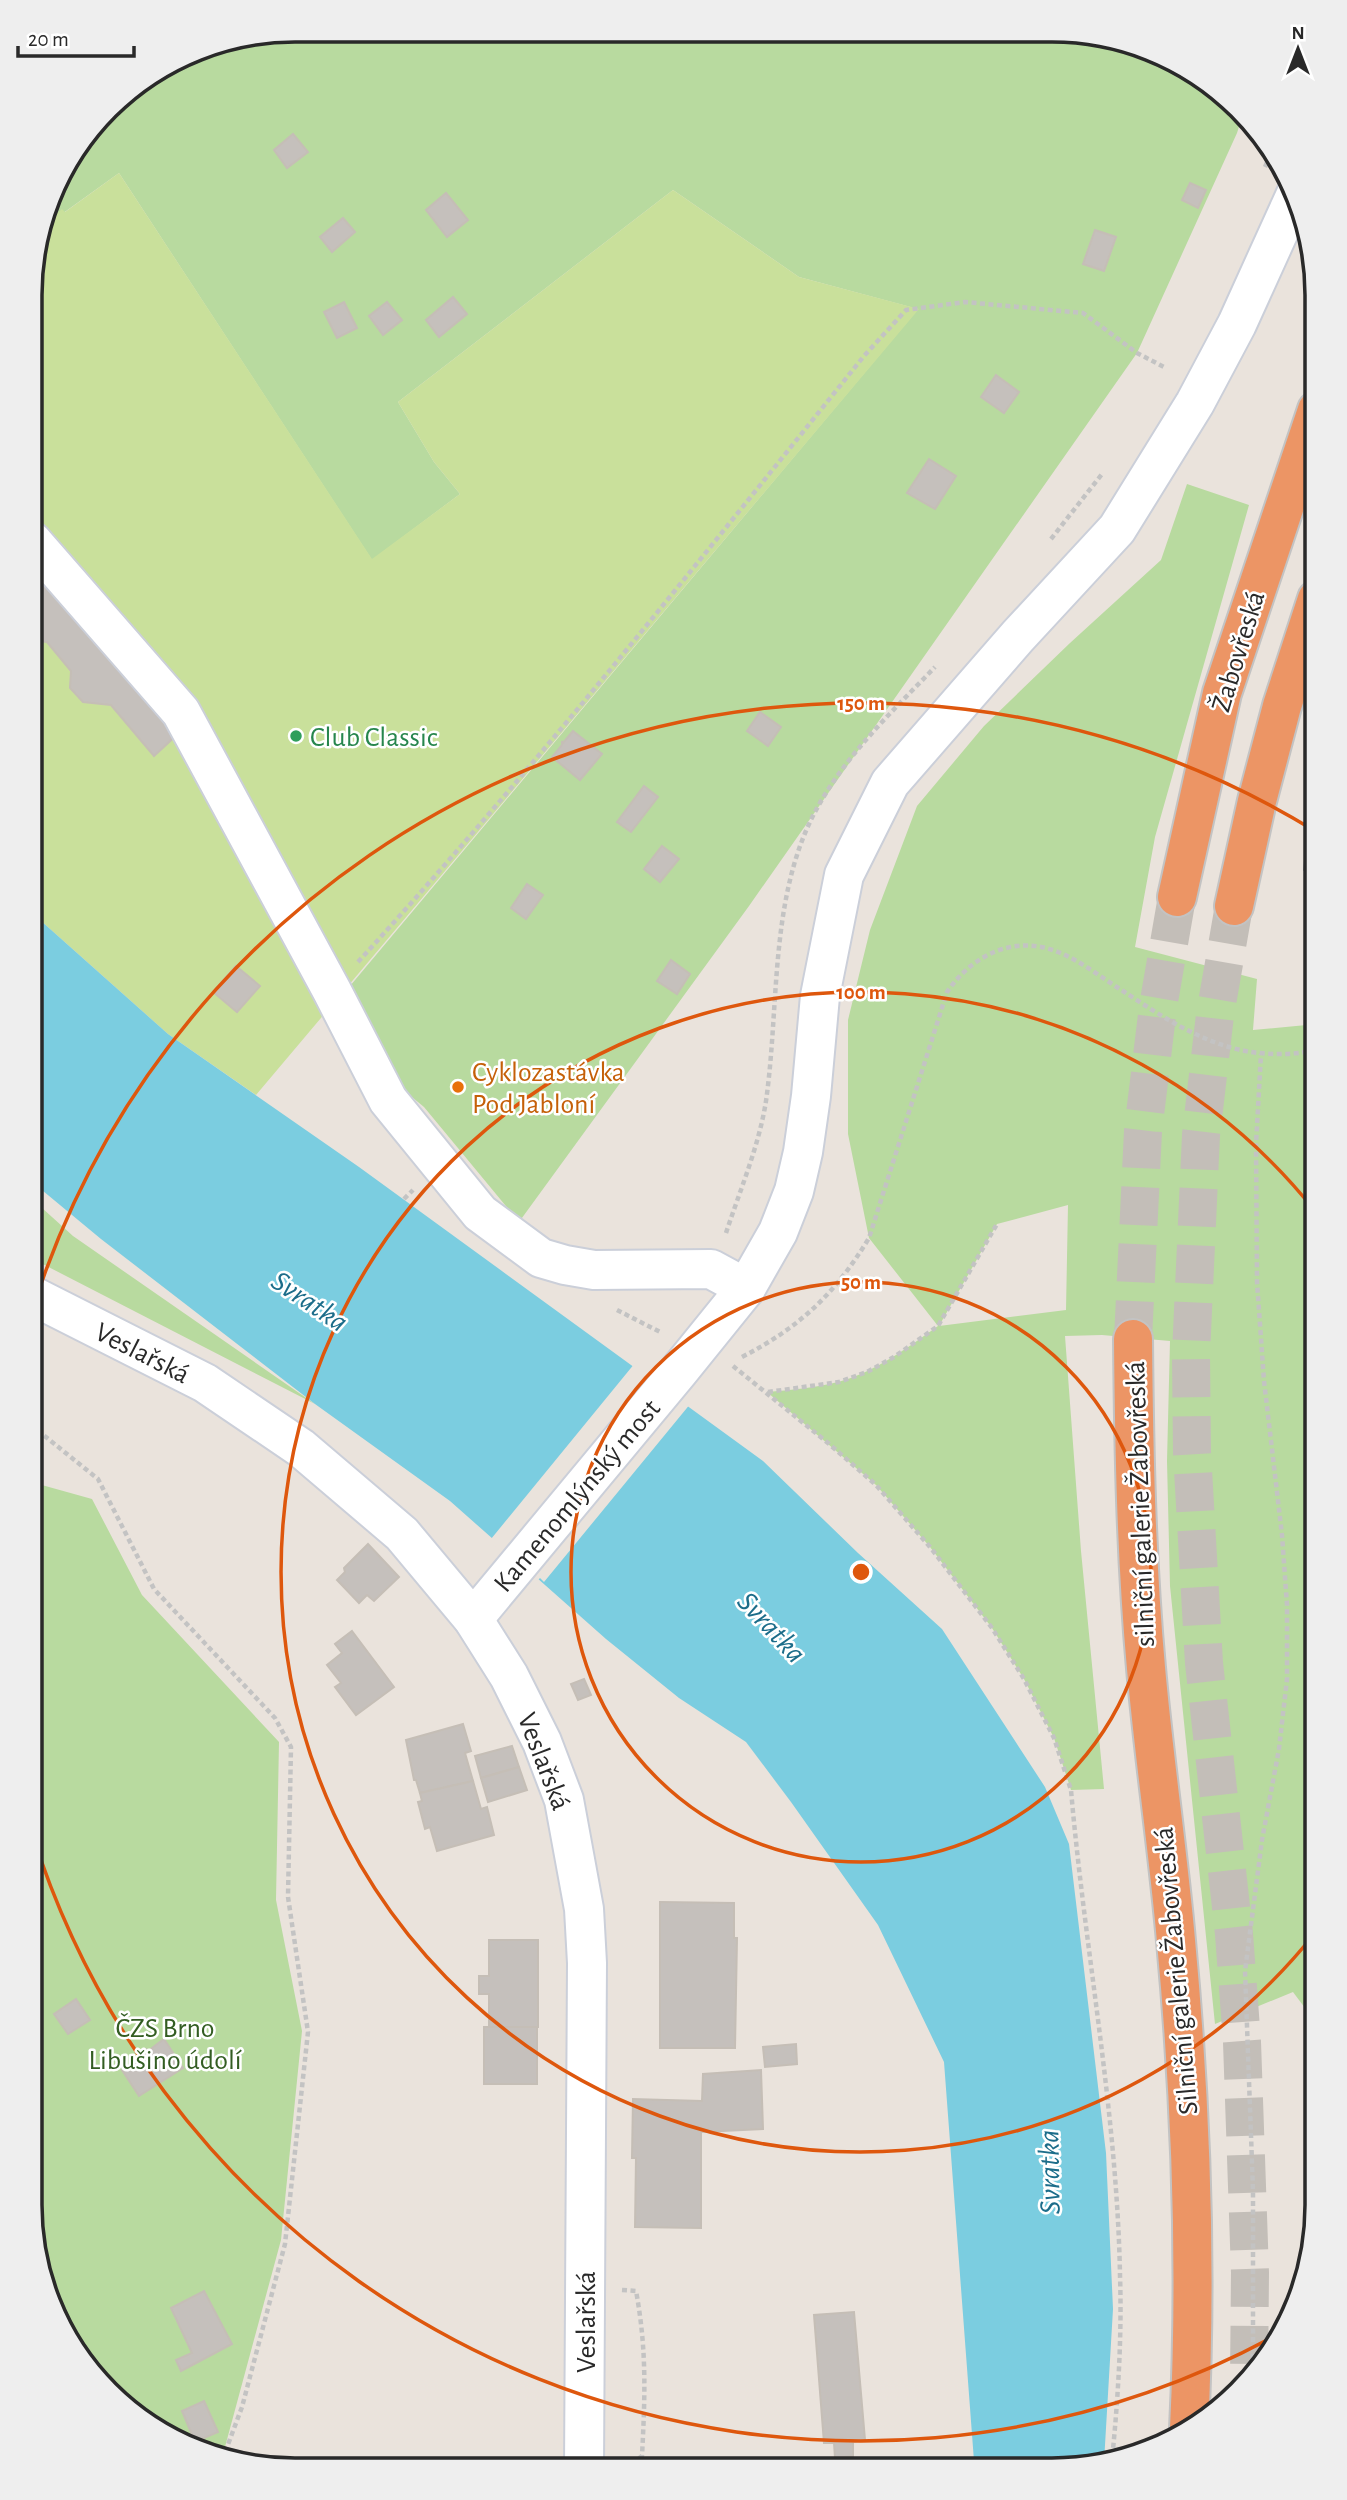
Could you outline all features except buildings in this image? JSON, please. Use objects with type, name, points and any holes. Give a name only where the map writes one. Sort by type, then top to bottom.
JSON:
[{"type":"highway","name":"Žabovřeská","points":[[1177,897],[1222,693],[1305,446]]},
{"type":"highway","points":[[1234,906],[1257,801],[1282,706],[1305,636]]},
{"type":"highway","name":"silniční galerie Žabovřeská","points":[[1133,1339],[1137,1541],[1146,1668]]},
{"type":"highway","name":"Silniční galerie Žabovřeská","points":[[1146,1668],[1185,2046],[1192,2274],[1189,2417]]},
{"type":"street","name":"Kamenomlýnský most","points":[[473,1619],[746,1288],[778,1233],[794,1191],[803,1152],[820,996],[844,875],[890,783],[1018,636],[1117,529],[1195,403],[1237,324],[1290,208]]},
{"type":"street","points":[[42,552],[181,712],[388,1100],[480,1213],[541,1258],[594,1270],[711,1269],[746,1288]]},
{"type":"street","name":"Veslařská","points":[[42,1301],[205,1383],[301,1448],[402,1534],[473,1619],[509,1676],[542,1742],[564,1800],[584,1909],[587,1963],[584,2458]]},
{"type":"path","points":[[332,991],[453,858],[592,694],[864,356],[906,310],[964,302],[1083,313],[1137,353],[1166,368]]},
{"type":"path","points":[[1113,2450],[1119,2394],[1120,2275],[1114,2170],[1071,1790],[1054,1738],[1024,1679],[992,1628],[930,1547],[876,1485],[729,1363],[768,1343],[801,1321],[827,1297],[850,1269],[869,1238],[947,992],[957,978],[983,957],[1001,949],[1019,946],[1039,946],[1057,951],[1194,1033],[1238,1050],[1261,1054],[1305,1053]]},
{"type":"path","points":[[1253,2359],[1253,2190],[1245,1971],[1262,1840],[1279,1749],[1287,1678],[1287,1605],[1282,1535],[1264,1381],[1257,1282],[1255,1144],[1261,1054]]},
{"type":"path","points":[[404,1199],[414,1189]]},
{"type":"path","points":[[767,1392],[839,1382],[867,1372],[938,1326],[997,1224]]},
{"type":"path","points":[[42,1434],[98,1479],[155,1589],[275,1718],[291,1748],[288,1897],[308,2032],[285,2244],[242,2407],[227,2448]]},
{"type":"path","points":[[614,2290],[636,2291],[644,2332],[646,2388],[642,2456],[639,2458]]},
{"type":"green space","points":[[295,42],[1085,44],[1134,55],[1164,68],[1206,94],[1239,125],[1137,353],[749,906],[519,1222],[424,1107],[401,1088],[350,986],[918,309],[799,277],[673,190],[398,402],[434,462],[460,494],[372,560],[119,173],[53,220],[68,183],[94,141],[116,116],[141,94],[168,76],[213,55],[262,44]]},
{"type":"green space","name":"Club Classic","points":[[119,173],[372,559],[460,494],[434,462],[398,402],[673,190],[799,277],[919,309],[256,1095],[168,1034],[42,922],[42,295],[44,262],[54,216],[62,209],[65,212]]},
{"type":"green space","points":[[1187,484],[1249,505],[1155,837],[1135,947],[1257,979],[1253,1030],[1305,1025],[1305,2008],[1293,1992],[1215,2024],[1170,1586],[1167,1461],[1170,1341],[1102,1335],[1065,1336],[1081,1551],[1104,1789],[1071,1790],[1054,1738],[1024,1679],[992,1628],[930,1547],[876,1485],[767,1392],[820,1386],[852,1378],[890,1358],[938,1326],[869,1238],[848,1134],[848,1020],[870,930],[917,806],[984,726],[1161,560]],"holes":[[[1068,1205],[1066,1310],[939,1326],[997,1224]]]},
{"type":"green space","points":[[42,1208],[73,1236],[315,1404],[42,1264]]},
{"type":"green space","name":"ČZS Brno Libušino údolí","points":[[42,1485],[92,1499],[142,1595],[279,1742],[276,1900],[302,2031],[281,2240],[225,2448],[198,2439],[168,2424],[141,2406],[116,2384],[94,2359],[76,2332],[55,2287],[44,2238],[42,2205]]},
{"type":"water","name":"Svratka","points":[[42,922],[168,1034],[359,1167],[763,1461],[942,1629],[1045,1787],[1069,1844],[1106,2153],[1113,2309],[1105,2452],[1052,2458],[974,2458],[944,2062],[878,1925],[746,1742],[679,1698],[606,1639],[450,1501],[315,1404],[42,1190]]},
{"type":"pier","points":[[635,1363],[691,1403],[544,1582],[540,1578],[537,1581],[493,1545],[495,1542],[491,1539]]},
{"type":"tunnel","points":[[1133,1339],[1143,1131],[1158,1007],[1177,897]]},
{"type":"tunnel","points":[[1234,906],[1215,1015],[1201,1135],[1191,1354],[1192,1452],[1204,1663],[1234,1934],[1242,2042],[1250,2273],[1249,2364]]},
{"type":"tram line","points":[[1304,870],[1305,861]]},
{"type":"place","name":"Club Classic","points":[[296,736]]},
{"type":"place","name":"Cyklozastávka Pod Jabloní","points":[[458,1087]]}]
